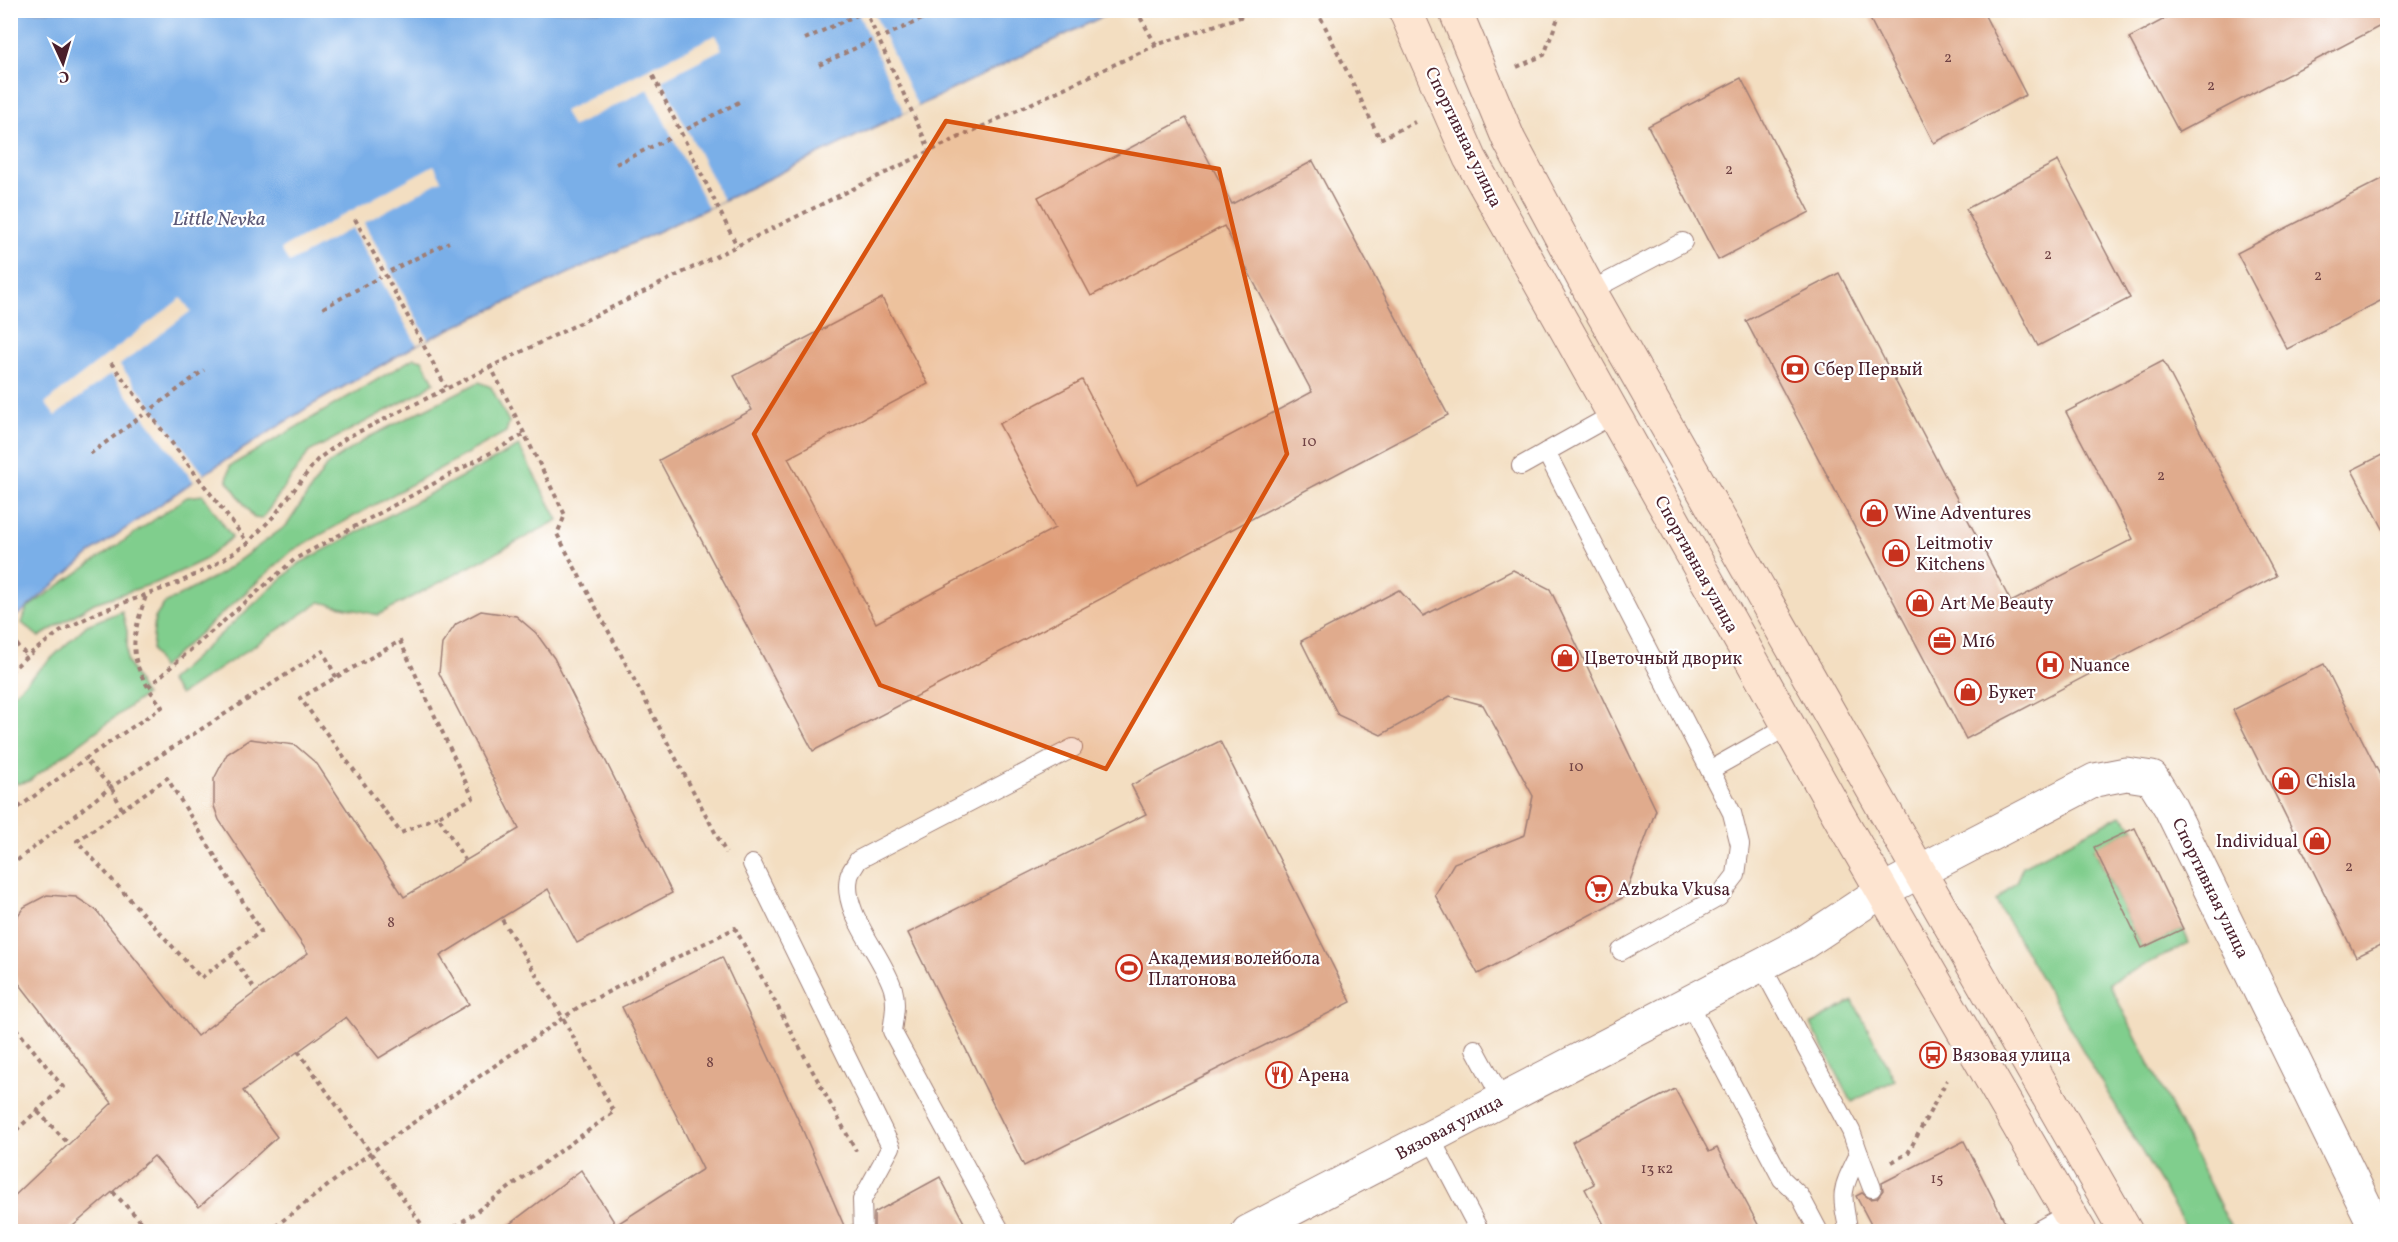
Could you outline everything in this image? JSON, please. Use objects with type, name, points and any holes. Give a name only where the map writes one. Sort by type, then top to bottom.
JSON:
[{"type":"street","name":"Спортивная улица","points":[[1405,10],[1470,158],[1788,726],[1901,881],[2126,1232]]},
{"type":"street","name":"Спортивная улица","points":[[1455,10],[1509,140],[1901,881],[2075,1222]]},
{"type":"street","name":"Спортивная улица","points":[[1901,881],[2095,780],[2126,774],[2152,778],[2170,807],[2239,944],[2378,1232]]},
{"type":"street","name":"Вязовая улица","points":[[1265,1228],[1430,1137],[1806,942],[1901,881]]},
{"type":"lane","points":[[1590,291],[1683,242]]},
{"type":"lane","points":[[1521,466],[1614,414]]},
{"type":"lane","points":[[1546,452],[1732,813],[1740,846],[1736,875],[1719,897],[1621,951]]},
{"type":"lane","points":[[1710,770],[1788,726]]},
{"type":"lane","points":[[1000,1232],[892,1031],[895,1012],[894,992],[888,974],[857,918],[850,898],[849,876],[858,860],[1073,748]]},
{"type":"lane","points":[[752,864],[891,1147],[862,1200],[863,1232]]},
{"type":"lane","points":[[1761,965],[1851,1131],[1872,1188]]},
{"type":"lane","points":[[1689,1003],[1782,1179],[1800,1196],[1819,1232]]},
{"type":"lane","points":[[1475,1049],[1502,1099]]},
{"type":"lane","points":[[1430,1137],[1480,1232]]},
{"type":"lane","points":[[1850,1232],[1842,1200],[1844,1185],[1859,1154]]},
{"type":"lane","points":[[2035,1232],[2075,1222]]},
{"type":"path","points":[[865,10],[930,151]]},
{"type":"path","points":[[1136,10],[1156,45]]},
{"type":"path","points":[[10,672],[27,656],[61,631],[99,612],[178,583],[213,566],[248,543],[274,516],[317,460],[346,438],[490,365],[930,151],[1156,45],[1261,10]]},
{"type":"path","points":[[1317,10],[1380,139],[1418,120]]},
{"type":"path","points":[[1513,69],[1544,55],[1561,10]]},
{"type":"path","points":[[805,39],[859,14]]},
{"type":"path","points":[[885,36],[933,14]]},
{"type":"path","points":[[819,65],[871,42]]},
{"type":"path","points":[[653,76],[737,246]]},
{"type":"path","points":[[687,129],[743,100]]},
{"type":"path","points":[[616,164],[672,137]]},
{"type":"path","points":[[355,219],[446,387]]},
{"type":"path","points":[[390,272],[449,242]]},
{"type":"path","points":[[323,308],[380,277]]},
{"type":"path","points":[[111,363],[248,543]]},
{"type":"path","points":[[490,365],[565,515],[557,534],[726,854],[752,864]]},
{"type":"path","points":[[153,408],[204,370]]},
{"type":"path","points":[[90,454],[143,415]]},
{"type":"path","points":[[148,687],[295,559],[525,434]]},
{"type":"path","points":[[10,813],[162,707],[139,672],[133,650],[135,627],[146,595]]},
{"type":"path","points":[[10,637],[27,656]]},
{"type":"path","points":[[400,641],[473,798],[438,816],[401,833],[300,698],[400,641]]},
{"type":"path","points":[[10,866],[111,787],[323,651],[336,677]]},
{"type":"path","points":[[85,759],[111,787],[122,809]]},
{"type":"path","points":[[167,778],[261,931],[231,955],[201,978],[77,841],[167,778]]},
{"type":"path","points":[[438,816],[465,860]]},
{"type":"path","points":[[448,1232],[614,1112],[563,1018],[501,918]]},
{"type":"path","points":[[268,1232],[370,1153],[580,1006],[735,928],[872,1180]]},
{"type":"path","points":[[231,955],[256,991]]},
{"type":"path","points":[[10,1021],[63,1087],[10,1136]]},
{"type":"path","points":[[298,1051],[427,1232]]},
{"type":"path","points":[[1908,1154],[1947,1080]]},
{"type":"path","points":[[38,1112],[69,1144]]},
{"type":"path","points":[[113,1191],[151,1232]]},
{"type":"highlighted area","points":[[946,121],[1219,169],[1287,454],[1106,769],[880,685],[754,434]]},
{"type":"green space","points":[[414,358],[422,360],[434,382],[421,392],[309,452],[262,519],[254,518],[227,480],[230,466]]},
{"type":"green space","points":[[479,382],[491,387],[509,422],[506,432],[293,550],[161,668],[152,649],[155,618],[164,604],[220,574],[287,525],[327,465],[369,437]]},
{"type":"green space","points":[[519,446],[558,520],[378,615],[320,602],[180,695],[169,681],[298,564]]},
{"type":"green space","points":[[203,495],[232,537],[204,560],[158,582],[94,603],[39,637],[22,623],[27,608],[187,497]]},
{"type":"green space","points":[[122,611],[127,631],[127,661],[145,695],[29,781],[17,784],[11,775],[11,696],[87,625]]},
{"type":"green space","points":[[2121,815],[2135,828],[2094,848],[2142,948],[2183,929],[2189,943],[2109,983],[2233,1231],[2188,1231],[1996,901],[2016,882],[2023,866]]},
{"type":"green space","points":[[1853,1001],[1895,1080],[1852,1102],[1811,1024]]},
{"type":"water","name":"Little Nevka","points":[[11,11],[1114,11],[708,208],[422,342],[310,406],[204,474],[95,550],[11,621]]},
{"type":"pier","points":[[857,11],[873,11],[918,107],[904,113]]},
{"type":"pier","points":[[715,35],[722,49],[662,80],[723,200],[708,208],[648,89],[572,127],[564,111]]},
{"type":"pier","points":[[434,165],[442,180],[364,223],[428,339],[417,345],[352,228],[289,263],[281,249]]},
{"type":"pier","points":[[181,298],[191,311],[120,365],[204,474],[194,482],[111,374],[55,416],[45,403]]},
{"type":"building","points":[[1886,10],[1982,10],[2026,95],[1934,143],[1870,19]]},
{"type":"building","points":[[2181,10],[2388,10],[2388,22],[2179,132],[2129,38]]},
{"type":"building","points":[[1741,78],[1810,212],[1718,260],[1648,126]]},
{"type":"building","points":[[1186,118],[1232,204],[1313,161],[1448,415],[813,751],[659,460],[752,410],[734,376],[882,298],[928,384],[788,458],[876,623],[1055,528],[999,424],[1082,380],[1137,485],[1312,392],[1224,226],[1091,296],[1038,197]]},
{"type":"building","points":[[2058,161],[2130,298],[2038,346],[1966,209]]},
{"type":"building","points":[[2388,176],[2388,297],[2287,349],[2237,253]]},
{"type":"building","points":[[1839,273],[2011,602],[2133,539],[2066,412],[2163,361],[2276,576],[1966,739],[1746,321]]},
{"type":"building","points":[[2388,452],[2388,538],[2352,470]]},
{"type":"building","points":[[1513,570],[1550,589],[1656,810],[1624,897],[1478,974],[1435,895],[1454,863],[1525,835],[1533,796],[1483,705],[1450,696],[1381,735],[1338,715],[1301,641],[1399,590],[1423,616]]},
{"type":"building","points":[[481,611],[516,616],[536,633],[554,658],[672,893],[577,943],[548,889],[440,956],[469,1004],[379,1058],[346,1017],[243,1091],[277,1137],[199,1207],[154,1156],[66,1232],[10,1232],[10,1200],[112,1103],[18,982],[10,965],[10,926],[24,907],[47,895],[76,897],[96,910],[197,1036],[308,953],[219,820],[214,806],[214,779],[227,754],[250,739],[295,745],[317,764],[404,897],[519,829],[439,673],[442,644],[456,624]]},
{"type":"building","points":[[2324,664],[2388,791],[2388,941],[2356,957],[2233,710]]},
{"type":"building","name":"Академия волейбола Платонова","points":[[1220,741],[1351,1002],[1024,1166],[908,933],[1146,814],[1131,785]]},
{"type":"building","points":[[2135,828],[2183,929],[2142,948],[2094,847]]},
{"type":"building","points":[[722,957],[797,1117],[845,1228],[852,1225],[852,1232],[499,1232],[581,1170],[616,1225],[703,1169],[622,1007]]},
{"type":"building","points":[[1675,1089],[1709,1152],[1717,1148],[1762,1232],[1608,1232],[1585,1189],[1594,1184],[1572,1142]]},
{"type":"building","points":[[1964,1141],[2010,1232],[1875,1232],[1856,1196],[1862,1193],[1870,1199],[1877,1198],[1883,1190],[1882,1183]]},
{"type":"building","points":[[940,1177],[969,1232],[874,1232],[874,1213]]},
{"type":"place","name":"Сбер Первый","points":[[1795,369]]},
{"type":"place","name":"Wine Adventures","points":[[1874,513]]},
{"type":"place","name":"Leitmotiv Kitchens","points":[[1896,553]]},
{"type":"place","name":"Art Me Beauty","points":[[1920,603]]},
{"type":"place","name":"M16","points":[[1942,641]]},
{"type":"place","name":"Цветочный дворик","points":[[1565,658]]},
{"type":"place","name":"Nuance","points":[[2050,665]]},
{"type":"place","name":"Букет","points":[[1968,692]]},
{"type":"place","name":"Chisla","points":[[2286,781]]},
{"type":"place","name":"Individual","points":[[2317,841]]},
{"type":"place","name":"Azbuka Vkusa","points":[[1599,889]]},
{"type":"place","name":"Академия волейбола Платонова","points":[[1129,968]]},
{"type":"place","name":"Вязовая улица","points":[[1933,1055]]},
{"type":"place","name":"Арена","points":[[1279,1075]]}]
